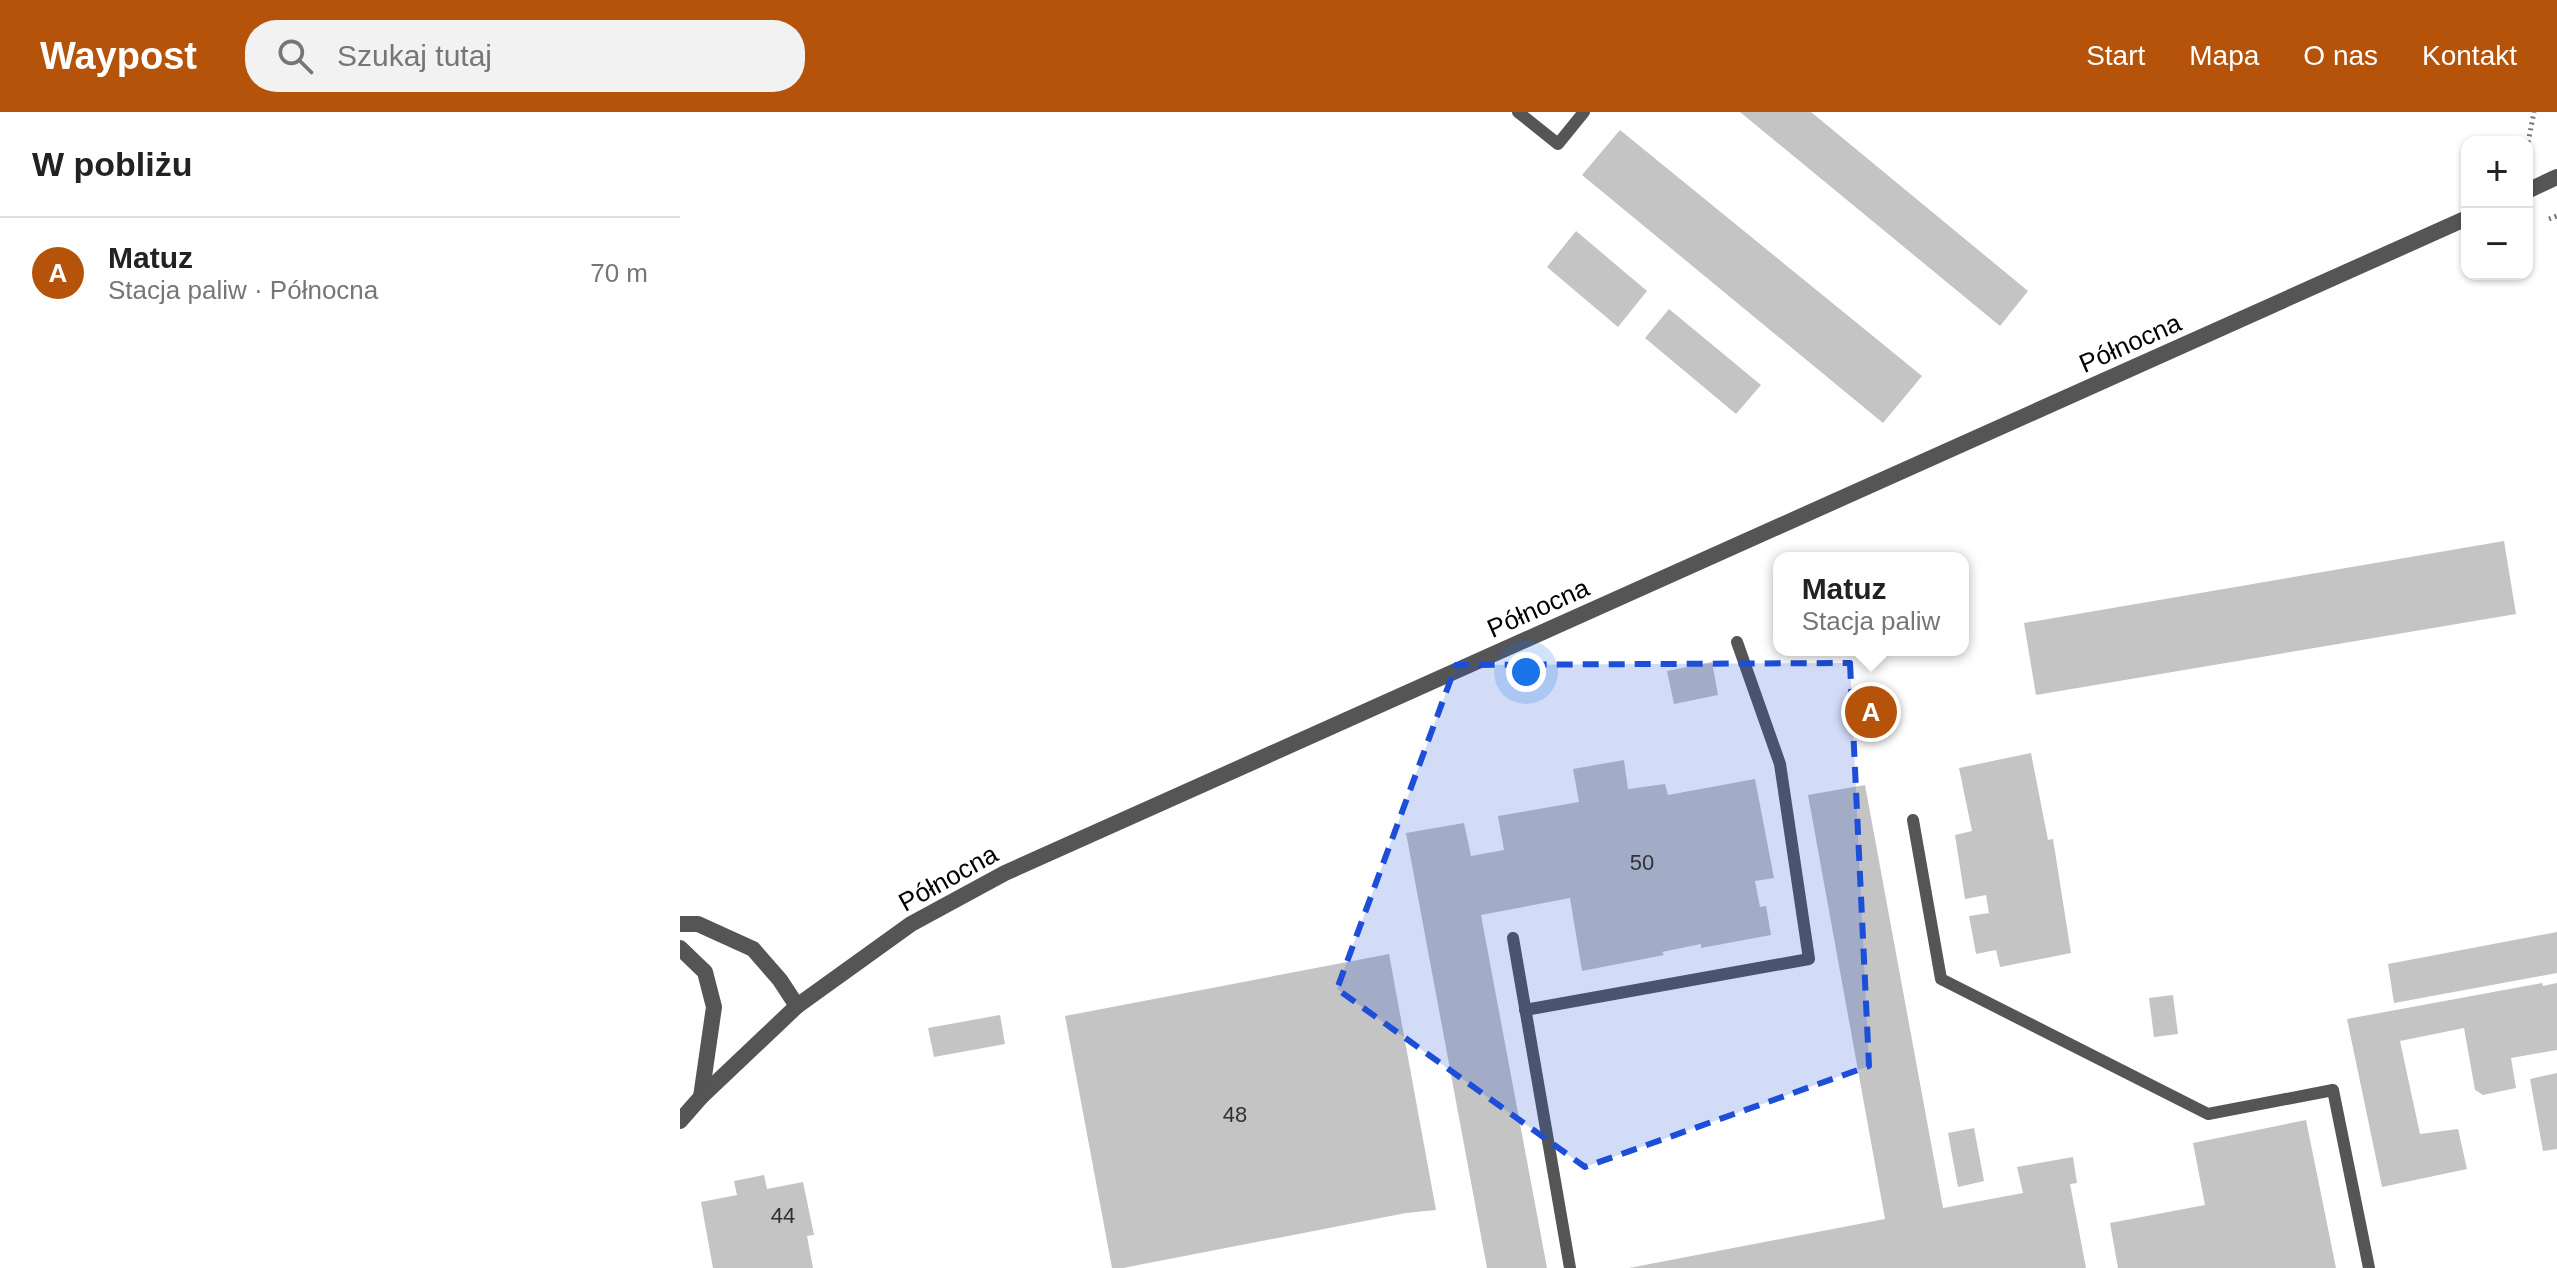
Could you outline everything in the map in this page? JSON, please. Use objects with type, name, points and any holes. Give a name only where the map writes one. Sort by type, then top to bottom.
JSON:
[{"type":"street","points":[[2533,188],[2557,177]]},
{"type":"street","name":"Północna","points":[[680,1121],[797,1006],[911,924],[1005,873],[2461,221]]},
{"type":"street","points":[[680,924],[698,924],[753,949],[780,980],[797,1006]]},
{"type":"street","points":[[680,948],[705,972],[714,1007],[701,1097]]},
{"type":"lane","points":[[1518,112],[1558,144],[1584,112]]},
{"type":"lane","points":[[1525,1010],[1809,959],[1780,764],[1737,642]]},
{"type":"lane","points":[[1913,820],[1941,979],[2208,1114],[2333,1090],[2369,1268]]},
{"type":"lane","points":[[1513,938],[1570,1268]]},
{"type":"path","points":[[2529,136],[2534,112]]},
{"type":"path","points":[[2549,219],[2557,216]]},
{"type":"highlighted area","points":[[1850,663],[1869,1066],[1585,1167],[1337,989],[1456,665]]},
{"type":"building","points":[[1740,112],[1811,112],[2028,291],[2000,326]]},
{"type":"building","points":[[1620,130],[1922,376],[1883,423],[1582,175]]},
{"type":"building","points":[[1576,231],[1647,291],[1618,327],[1547,267]]},
{"type":"building","points":[[1669,309],[1761,385],[1736,414],[1645,338]]},
{"type":"building","points":[[2504,541],[2516,614],[2036,695],[2024,623]]},
{"type":"building","points":[[1712,662],[1718,695],[1674,704],[1667,671]]},
{"type":"building","points":[[1887,696],[1892,723],[1855,730],[1849,703]]},
{"type":"building","points":[[2031,753],[2048,840],[2053,839],[2071,953],[2000,967],[1996,950],[1976,954],[1969,916],[1989,913],[1986,895],[1965,899],[1955,835],[1972,831],[1959,768]]},
{"type":"building","points":[[1624,760],[1628,789],[1665,784],[1668,795],[1755,779],[1774,878],[1755,881],[1760,907],[1766,906],[1771,935],[1701,948],[1701,944],[1662,952],[1664,955],[1582,971],[1570,898],[1481,915],[1547,1268],[1487,1268],[1406,833],[1464,823],[1471,856],[1504,850],[1498,816],[1579,802],[1573,769]]},
{"type":"building","points":[[1865,785],[1943,1208],[2023,1193],[2017,1167],[2073,1157],[2077,1183],[2070,1184],[2086,1268],[1629,1268],[1885,1219],[1808,795]]},
{"type":"building","points":[[2557,932],[2557,973],[2394,1003],[2388,964]]},
{"type":"building","points":[[1389,954],[1436,1210],[1112,1268],[1065,1016]]},
{"type":"building","points":[[2542,983],[2543,986],[2557,983],[2557,1050],[2511,1058],[2516,1088],[2483,1095],[2475,1090],[2464,1028],[2400,1041],[2420,1134],[2458,1129],[2467,1169],[2382,1187],[2347,1019]]},
{"type":"building","points":[[2173,995],[2178,1034],[2154,1037],[2149,998]]},
{"type":"building","points":[[1000,1015],[1005,1044],[934,1057],[928,1028]]},
{"type":"building","points":[[2557,1073],[2557,1149],[2543,1151],[2530,1079]]},
{"type":"building","points":[[2306,1120],[2336,1268],[2118,1268],[2110,1223],[2205,1205],[2193,1143]]},
{"type":"building","points":[[1974,1128],[1984,1181],[1958,1187],[1948,1133]]},
{"type":"building","points":[[764,1175],[767,1189],[803,1182],[814,1235],[807,1236],[813,1268],[713,1268],[701,1202],[737,1195],[734,1181]]},
{"type":"place","name":"Matuz","points":[[1871,712]]}]
